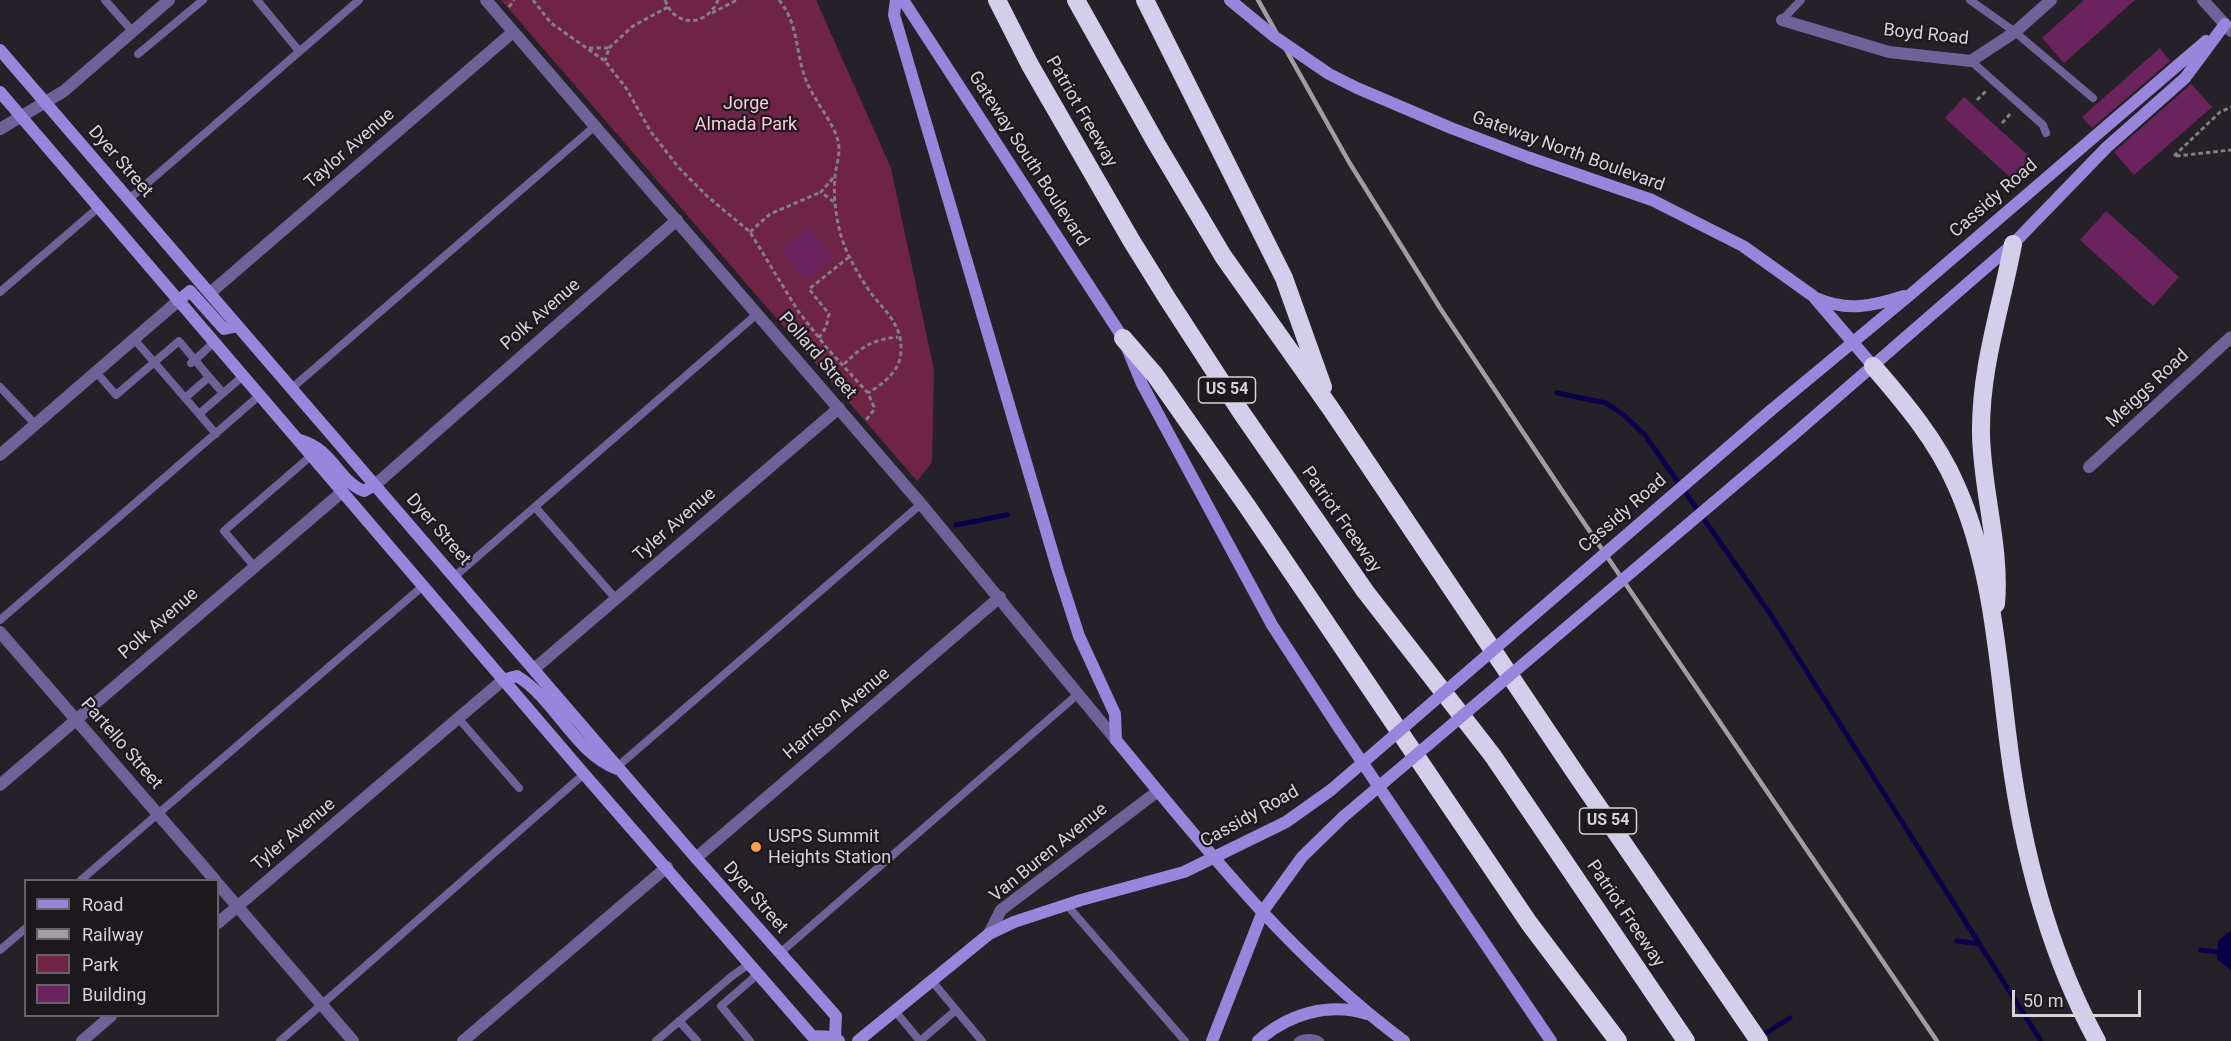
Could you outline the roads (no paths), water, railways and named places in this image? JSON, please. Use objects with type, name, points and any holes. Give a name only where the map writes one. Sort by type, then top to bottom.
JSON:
[{"type":"highway","name":"Patriot Freeway","points":[[997,0],[1030,65],[1131,240],[1241,412],[1365,591],[1492,756],[1686,1041]]},
{"type":"highway","name":"US 54","points":[[1076,0],[1156,143],[1223,256],[1331,409],[1759,1041]]},
{"type":"highway","points":[[1145,0],[1284,278],[1331,409]]},
{"type":"highway","points":[[1994,626],[1998,579],[1984,474],[1981,405],[1987,356],[2013,244]]},
{"type":"highway","points":[[1124,338],[1155,375],[1247,506],[1529,923],[1618,1041]]},
{"type":"highway","points":[[1873,366],[1916,418],[1956,484],[1976,543],[1994,626],[2012,769],[2035,886],[2061,965],[2097,1041]]},
{"type":"main road","points":[[896,0],[894,15],[1058,571],[1079,636],[1115,714],[1116,740],[1263,911],[1322,972],[1404,1041]]},
{"type":"main road","name":"Gateway South Boulevard","points":[[903,0],[1124,338],[1142,384],[1272,625],[1551,1041]]},
{"type":"main road","name":"Gateway North Boulevard","points":[[1230,0],[1275,38],[1329,74],[1357,88],[1450,128],[1652,200],[1743,246],[1813,296],[1873,366]]},
{"type":"main road","points":[[1212,1041],[1263,911],[1302,857],[1343,817],[1792,436],[2013,244],[2107,147],[2185,78],[2229,25]]},
{"type":"main road","name":"Cassidy Road","points":[[989,934],[1014,922],[1066,904],[1184,872],[1286,822],[1331,790],[1770,411],[2229,25]]},
{"type":"main road","name":"Dyer Street","points":[[0,50],[696,858],[836,1016],[837,1039],[812,1036],[503,680],[0,92]]},
{"type":"main road","points":[[178,301],[190,291],[224,329],[238,326]]},
{"type":"main road","points":[[1813,296],[1830,304],[1851,308],[1871,306],[1911,294]]},
{"type":"main road","points":[[299,440],[311,443],[324,452],[355,488],[364,491],[375,485]]},
{"type":"main road","points":[[503,680],[517,676],[528,683],[573,735],[603,763],[619,769]]},
{"type":"main road","name":"Van Buren Avenue","points":[[858,1041],[989,934]]},
{"type":"main road","points":[[1258,1041],[1285,1021],[1300,1015],[1341,1008],[1372,1015]]},
{"type":"street","points":[[0,129],[64,91],[169,0]]},
{"type":"street","name":"Pollard Street","points":[[486,0],[921,504],[1116,740]]},
{"type":"street","name":"Boyd Road","points":[[1782,20],[1889,52],[1971,61],[2015,32],[2051,0]]},
{"type":"street","points":[[2203,0],[2229,25]]},
{"type":"street","name":"Taylor Avenue","points":[[210,293],[513,32]]},
{"type":"street","name":"Polk Avenue","points":[[375,485],[677,220]]},
{"type":"street","points":[[0,455],[178,301]]},
{"type":"street","name":"Meiggs Road","points":[[2089,467],[2231,337]]},
{"type":"street","name":"Tyler Avenue","points":[[534,669],[838,408]]},
{"type":"street","name":"Polk Avenue","points":[[0,784],[342,492]]},
{"type":"street","name":"Harrison Avenue","points":[[696,858],[1000,597]]},
{"type":"street","name":"Partello Street","points":[[0,632],[213,879]]},
{"type":"street","name":"Tyler Avenue","points":[[219,923],[503,680]]},
{"type":"street","name":"Van Buren Avenue","points":[[989,934],[1001,910],[1158,791]]},
{"type":"street","points":[[463,1041],[667,867]]},
{"type":"street","name":"Partello Street","points":[[219,885],[353,1041]]},
{"type":"street","points":[[82,1041],[110,1017]]},
{"type":"lane","points":[[105,0],[133,32]]},
{"type":"lane","points":[[138,54],[203,0]]},
{"type":"lane","points":[[257,0],[299,51]]},
{"type":"lane","points":[[129,199],[359,0]]},
{"type":"lane","points":[[1782,20],[1801,0]]},
{"type":"lane","points":[[1970,0],[2015,32],[2093,98]]},
{"type":"lane","points":[[1971,61],[2043,125],[2046,134]]},
{"type":"lane","points":[[292,388],[595,126]]},
{"type":"lane","points":[[0,292],[99,207]]},
{"type":"lane","points":[[454,577],[757,314]]},
{"type":"lane","points":[[135,339],[216,434]]},
{"type":"lane","points":[[96,372],[116,394],[179,341],[193,361],[223,393]]},
{"type":"lane","points":[[193,361],[214,342]]},
{"type":"lane","points":[[171,381],[178,374]]},
{"type":"lane","points":[[199,414],[243,376]]},
{"type":"lane","points":[[185,398],[209,377]]},
{"type":"lane","points":[[0,387],[36,425]]},
{"type":"lane","points":[[0,620],[260,395]]},
{"type":"lane","points":[[254,566],[224,531],[312,455]]},
{"type":"lane","points":[[619,769],[921,504]]},
{"type":"lane","points":[[535,507],[616,599]]},
{"type":"lane","points":[[82,879],[423,586]]},
{"type":"lane","points":[[780,952],[1078,694]]},
{"type":"lane","points":[[459,719],[519,789]]},
{"type":"lane","points":[[280,1041],[584,774]]},
{"type":"lane","points":[[1066,904],[1185,1041]]},
{"type":"lane","points":[[0,950],[24,930]]},
{"type":"lane","points":[[656,1041],[710,994],[753,969]]},
{"type":"lane","points":[[721,1006],[753,969]]},
{"type":"lane","points":[[931,980],[982,1041]]},
{"type":"lane","points":[[710,994],[750,1041]]},
{"type":"lane","points":[[895,1011],[920,1041],[956,1010]]},
{"type":"lane","points":[[679,1021],[697,1041]]},
{"type":"lane","points":[[1298,1041],[1316,1038],[1320,1041]]},
{"type":"waterway","points":[[1557,393],[1606,403],[1624,415],[1645,435],[1769,612],[2041,1041]]},
{"type":"waterway","points":[[956,525],[1007,515]]},
{"type":"waterway","points":[[1957,941],[1980,944]]},
{"type":"waterway","points":[[2201,950],[2217,952]]},
{"type":"waterway","points":[[1761,1036],[1790,1018]]},
{"type":"railway","points":[[1258,0],[1349,162],[1440,308],[1937,1041]]},
{"type":"place","name":"USPS Summit Heights Station","points":[[756,847]]},
{"type":"park label","name":"Jorge Almada Park","points":[[746,114]]}]
